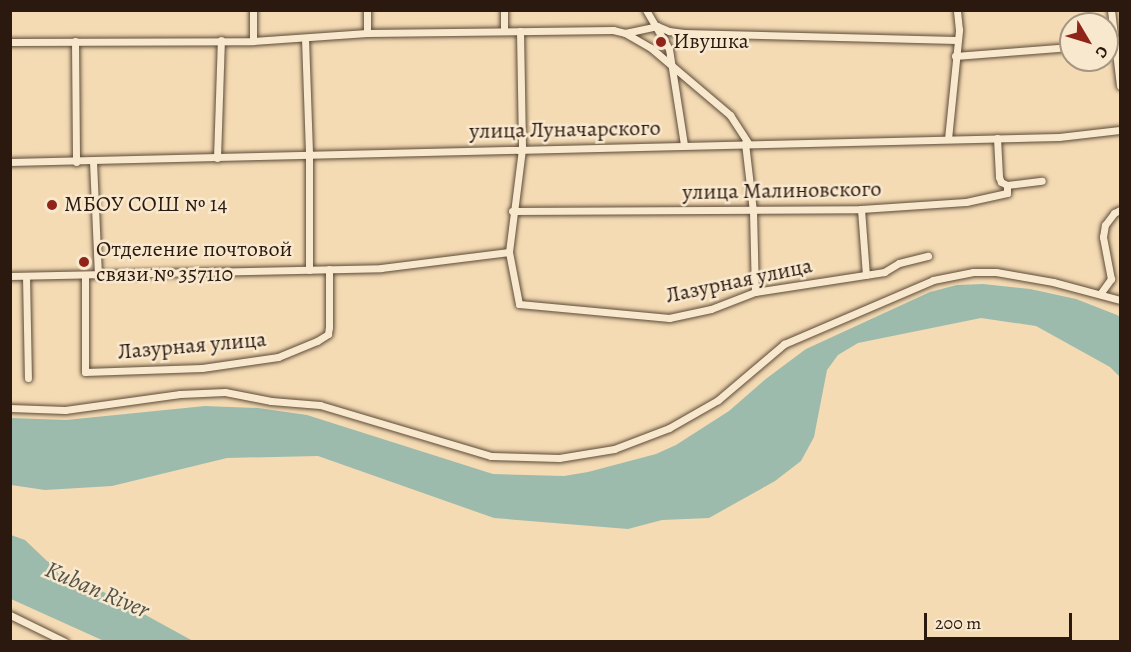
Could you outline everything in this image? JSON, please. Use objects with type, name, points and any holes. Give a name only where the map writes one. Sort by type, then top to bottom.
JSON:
[{"type":"street","points":[[253,10],[253,41]]},
{"type":"street","points":[[367,10],[367,33]]},
{"type":"street","points":[[504,10],[504,30]]},
{"type":"street","points":[[646,10],[669,49],[684,145]]},
{"type":"street","points":[[948,139],[957,10]]},
{"type":"street","points":[[626,33],[657,26],[669,31],[684,33],[956,40]]},
{"type":"street","points":[[10,42],[253,41],[367,33],[504,30],[613,30],[626,33],[651,48],[730,115],[742,131],[746,143],[753,211],[755,292]]},
{"type":"street","points":[[11,275],[381,268],[509,252],[512,211],[522,149],[520,31]]},
{"type":"street","points":[[305,38],[309,154],[309,270]]},
{"type":"street","points":[[217,158],[221,40]]},
{"type":"street","points":[[75,41],[76,162]]},
{"type":"street","points":[[1119,43],[1120,85]]},
{"type":"street","points":[[955,56],[1059,48]]},
{"type":"street","name":"улица Луначарского","points":[[10,162],[1059,137],[1120,130]]},
{"type":"street","points":[[997,138],[999,177],[1001,182],[1007,185]]},
{"type":"street","points":[[93,161],[98,274]]},
{"type":"street","name":"улица Малиновского","points":[[512,211],[861,209],[966,202],[1007,193],[1007,185],[1042,181]]},
{"type":"street","points":[[861,209],[866,275]]},
{"type":"street","points":[[1100,294],[1111,279],[1103,237],[1105,225],[1114,213],[1120,210]]},
{"type":"street","name":"Лазурная улица","points":[[509,252],[519,304],[669,318],[711,309],[755,292],[884,272],[898,263],[928,256]]},
{"type":"street","name":"Лазурная улица","points":[[84,275],[85,372],[201,368],[278,357],[307,345],[328,334],[328,269]]},
{"type":"street","points":[[10,408],[65,410],[180,394],[225,392],[272,401],[320,405],[491,456],[559,458],[614,449],[669,428],[718,400],[784,344],[933,280],[973,272],[996,272],[1022,275],[1120,300]]},
{"type":"street","points":[[26,276],[28,378]]},
{"type":"street","points":[[10,615],[65,642]]},
{"type":"water","points":[[983,284],[1030,289],[1076,299],[1120,317],[1120,377],[1110,367],[1036,326],[981,318],[858,343],[838,355],[827,370],[814,437],[801,461],[775,481],[709,518],[662,520],[628,529],[494,518],[318,456],[227,458],[112,486],[45,490],[11,485],[11,418],[66,420],[205,406],[258,408],[307,415],[493,474],[564,476],[588,472],[656,454],[676,445],[729,411],[767,378],[806,349],[930,292],[957,285]]},
{"type":"water","name":"Kuban River","points":[[11,535],[25,540],[47,561],[193,641],[104,641],[11,599]]},
{"type":"place","name":"Ивушка","points":[[661,42]]},
{"type":"place","name":"МБОУ СОШ № 14","points":[[52,205]]},
{"type":"place","name":"Отделение почтовой связи № 357110","points":[[84,262]]}]
